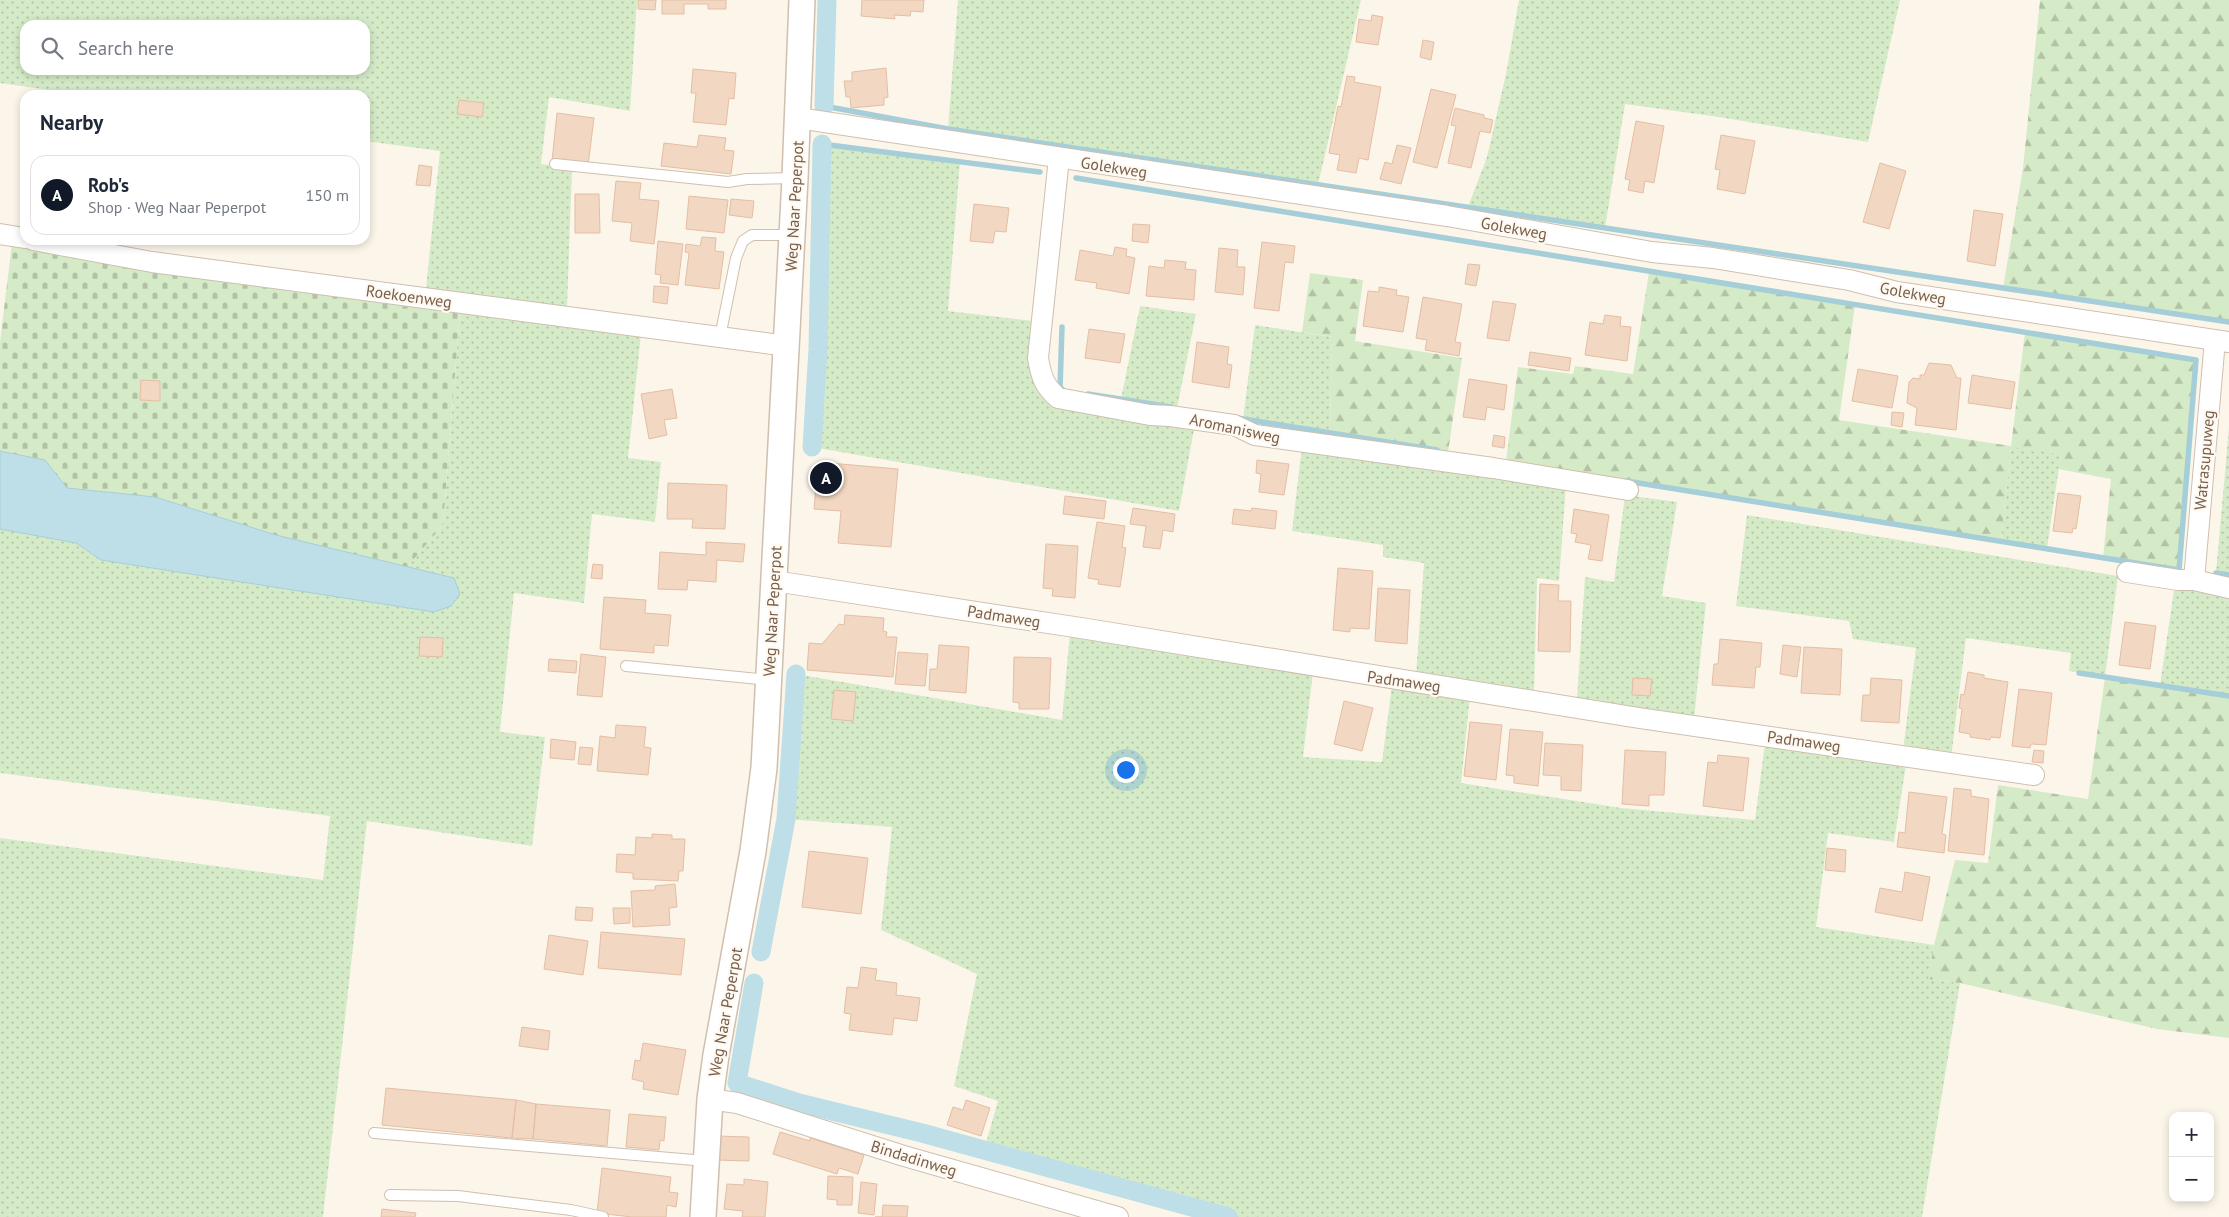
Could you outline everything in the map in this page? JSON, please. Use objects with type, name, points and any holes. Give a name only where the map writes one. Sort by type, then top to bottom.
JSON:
[{"type":"street","name":"Weg Naar Peperpot","points":[[703,1217],[710,1099],[716,1055],[753,851],[764,768],[787,346],[802,0]]},
{"type":"street","name":"Golekweg","points":[[798,118],[1447,216],[1652,252],[1714,258],[1849,280],[1897,292],[2222,341]]},
{"type":"street","name":"Aromanisweg","points":[[1059,158],[1038,358],[1041,376],[1047,388],[1058,398],[1150,415],[1234,425],[1255,435],[1493,468],[1628,490]]},
{"type":"street","points":[[0,234],[20,237]]},
{"type":"street","name":"Roekoenweg","points":[[60,245],[152,262],[787,346]]},
{"type":"street","name":"Watrasupuweg","points":[[2194,580],[2222,341]]},
{"type":"street","points":[[2127,572],[2178,580],[2194,580],[2229,588]]},
{"type":"street","name":"Padmaweg","points":[[774,581],[1081,628],[1639,718],[2034,775]]},
{"type":"street","name":"Bindadinweg","points":[[710,1099],[737,1103],[904,1156],[1118,1217]]},
{"type":"lane","points":[[555,164],[728,182],[747,178],[795,178]]},
{"type":"lane","points":[[720,337],[736,258],[743,241],[752,235],[792,235]]},
{"type":"lane","points":[[626,666],[768,680]]},
{"type":"lane","points":[[374,1133],[706,1161]]},
{"type":"lane","points":[[390,1195],[458,1196],[572,1210],[603,1217]]},
{"type":"green space","points":[[0,0],[637,0],[630,111],[549,97],[541,164],[572,168],[567,308],[426,289],[440,151],[370,142],[370,90],[49,90],[0,83]]},
{"type":"green space","points":[[958,0],[1361,0],[1318,185],[948,129]]},
{"type":"green space","points":[[1519,0],[1900,0],[1868,142],[1719,117],[1625,104],[1605,228],[1468,207],[1487,157],[1506,74]]},
{"type":"green space","points":[[2040,0],[2229,0],[2229,322],[2003,288],[2023,168]]},
{"type":"green space","points":[[822,144],[960,162],[948,311],[1033,321],[1044,392],[1195,424],[1179,511],[812,447],[818,349]]},
{"type":"green space","points":[[12,243],[460,311],[443,525],[407,567],[276,535],[155,497],[67,488],[45,460],[0,451],[0,342]]},
{"type":"green space","points":[[1649,272],[1855,305],[1839,420],[2011,446],[2025,332],[2196,360],[2179,570],[2103,558],[2111,479],[2058,469],[2060,454],[2011,447],[2001,541],[1506,461],[1518,367],[1573,374],[1575,366],[1633,374]]},
{"type":"green space","points":[[1310,273],[1363,280],[1355,341],[1462,358],[1448,452],[1330,433],[1332,337],[1302,332]]},
{"type":"green space","points":[[1140,306],[1196,314],[1177,408],[1121,399]]},
{"type":"green space","points":[[460,311],[641,334],[628,458],[661,462],[655,522],[592,514],[584,603],[514,593],[500,732],[545,737],[532,846],[367,821],[323,1217],[0,1217],[0,838],[323,880],[330,816],[0,773],[0,529],[76,543],[101,560],[434,612],[451,605],[454,578],[407,567],[443,525]]},
{"type":"green space","points":[[1255,325],[1332,337],[1330,433],[1243,419]]},
{"type":"green space","points":[[2229,427],[2229,575],[2216,573]]},
{"type":"green space","points":[[1302,446],[1566,485],[1559,581],[1537,578],[1534,693],[1416,676],[1424,563],[1383,557],[1383,545],[1292,531]]},
{"type":"green space","points":[[2011,446],[2061,454],[2047,548],[2001,541]]},
{"type":"green space","points":[[1625,495],[1677,502],[1662,596],[1706,603],[1694,719],[1577,699],[1585,577],[1614,582]]},
{"type":"green space","points":[[1747,515],[2118,576],[2105,677],[2069,671],[2071,653],[1966,638],[1951,758],[1903,750],[1916,648],[1853,639],[1849,621],[1736,606]]},
{"type":"green space","points":[[2175,584],[2229,593],[2229,696],[2160,685]]},
{"type":"green space","points":[[1070,632],[1313,672],[1303,757],[1382,762],[1392,685],[1470,696],[1461,783],[1621,808],[1755,820],[1765,743],[1906,765],[1894,842],[1828,833],[1816,927],[1934,945],[1929,979],[1960,983],[1922,1217],[1228,1217],[984,1150],[998,1101],[954,1086],[977,974],[881,930],[892,827],[786,819],[796,674],[1062,720]]},
{"type":"green space","points":[[2105,677],[2229,696],[2229,1038],[2157,1029],[1960,983],[1928,979],[1934,945],[1955,860],[1988,863],[1998,785],[2088,799]]},
{"type":"water","points":[[0,451],[45,460],[67,488],[155,497],[276,535],[454,578],[460,594],[451,606],[434,612],[101,560],[76,543],[0,529]]},
{"type":"building","points":[[638,0],[656,0],[655,10],[638,9]]},
{"type":"building","points":[[662,0],[726,0],[726,9],[708,9],[708,4],[684,4],[684,14],[662,14]]},
{"type":"building","points":[[862,0],[924,0],[923,12],[911,11],[910,16],[894,15],[895,19],[861,16]]},
{"type":"building","points":[[1372,15],[1383,17],[1378,45],[1356,42],[1359,19],[1371,21]]},
{"type":"building","points":[[1423,40],[1434,42],[1431,60],[1420,57]]},
{"type":"building","points":[[886,68],[888,97],[884,98],[884,105],[851,108],[850,97],[846,97],[844,81],[852,81],[852,72]]},
{"type":"building","points":[[693,69],[736,73],[734,99],[729,98],[726,125],[693,122],[696,93],[691,93]]},
{"type":"building","points":[[1347,76],[1355,77],[1354,82],[1381,87],[1368,160],[1359,158],[1356,173],[1337,170],[1340,155],[1329,153],[1338,106],[1341,107]]},
{"type":"building","points":[[1431,89],[1456,95],[1437,168],[1413,162]]},
{"type":"building","points":[[459,100],[484,103],[482,117],[457,114]]},
{"type":"building","points":[[1455,108],[1484,115],[1484,118],[1493,120],[1490,133],[1480,131],[1471,168],[1448,163],[1456,126],[1451,125]]},
{"type":"building","points":[[557,113],[594,118],[588,166],[552,161]]},
{"type":"building","points":[[1636,121],[1664,126],[1654,183],[1645,181],[1643,193],[1628,190],[1630,180],[1625,179]]},
{"type":"building","points":[[699,135],[726,138],[724,150],[734,151],[731,174],[661,166],[664,143],[697,147]]},
{"type":"building","points":[[1721,135],[1755,141],[1745,194],[1717,189],[1720,170],[1715,169]]},
{"type":"building","points":[[1397,145],[1411,148],[1401,184],[1380,179],[1385,162],[1392,164]]},
{"type":"building","points":[[1880,163],[1906,171],[1889,229],[1863,222]]},
{"type":"building","points":[[419,165],[432,167],[430,186],[416,185]]},
{"type":"building","points":[[616,181],[641,183],[639,199],[659,201],[654,244],[630,241],[632,223],[612,221]]},
{"type":"building","points":[[575,194],[599,194],[600,233],[575,233]]},
{"type":"building","points":[[689,196],[728,200],[724,233],[686,229]]},
{"type":"building","points":[[731,199],[754,201],[752,218],[729,215]]},
{"type":"building","points":[[974,204],[1009,208],[1006,232],[995,231],[993,243],[970,241]]},
{"type":"building","points":[[1974,210],[2003,214],[1995,266],[1967,261]]},
{"type":"building","points":[[1133,224],[1150,225],[1148,243],[1132,241]]},
{"type":"building","points":[[702,237],[716,238],[715,251],[724,252],[719,289],[685,285],[689,253],[685,252],[686,244],[700,246]]},
{"type":"building","points":[[658,241],[683,244],[678,285],[660,283],[661,275],[655,274]]},
{"type":"building","points":[[1262,242],[1295,246],[1293,263],[1285,262],[1279,311],[1254,308]]},
{"type":"building","points":[[1115,247],[1127,249],[1126,256],[1135,258],[1129,294],[1096,288],[1097,283],[1075,280],[1080,250],[1113,256]]},
{"type":"building","points":[[1219,248],[1238,250],[1237,267],[1245,267],[1243,295],[1215,292]]},
{"type":"building","points":[[1165,260],[1186,262],[1185,269],[1196,270],[1194,300],[1146,296],[1149,266],[1164,268]]},
{"type":"building","points":[[1468,264],[1480,265],[1476,286],[1465,284]]},
{"type":"building","points":[[654,286],[669,287],[667,304],[653,302]]},
{"type":"building","points":[[1379,287],[1397,290],[1396,295],[1409,297],[1403,332],[1363,326],[1368,291],[1379,292]]},
{"type":"building","points":[[1423,297],[1462,304],[1455,342],[1461,343],[1459,356],[1425,350],[1427,340],[1416,338]]},
{"type":"building","points":[[1493,301],[1516,304],[1509,341],[1487,338]]},
{"type":"building","points":[[1605,315],[1621,317],[1620,326],[1631,327],[1627,361],[1585,355],[1590,322],[1603,324]]},
{"type":"building","points":[[1089,329],[1125,334],[1120,363],[1085,358]]},
{"type":"building","points":[[1197,342],[1229,347],[1227,364],[1232,365],[1229,388],[1192,382]]},
{"type":"building","points":[[1530,352],[1571,358],[1569,371],[1528,365]]},
{"type":"building","points":[[1929,363],[1951,365],[1957,378],[1961,378],[1956,430],[1915,425],[1917,408],[1907,403],[1909,382],[1913,378],[1920,379],[1920,375],[1924,375]]},
{"type":"building","points":[[1858,369],[1898,376],[1892,408],[1852,401]]},
{"type":"building","points":[[1972,375],[2015,382],[2011,409],[1968,403]]},
{"type":"building","points":[[1469,379],[1507,385],[1504,410],[1487,407],[1485,420],[1463,417]]},
{"type":"building","points":[[141,380],[160,381],[160,401],[140,400]]},
{"type":"building","points":[[672,389],[677,418],[664,420],[667,435],[649,439],[641,394]]},
{"type":"building","points":[[1892,412],[1904,413],[1902,427],[1891,425]]},
{"type":"building","points":[[1494,435],[1505,437],[1504,448],[1492,446]]},
{"type":"building","points":[[1257,460],[1289,464],[1284,495],[1259,492],[1261,474],[1256,473]]},
{"type":"building","points":[[818,462],[898,469],[891,547],[838,543],[841,511],[814,509]]},
{"type":"building","points":[[668,483],[727,485],[725,529],[692,528],[693,519],[667,519]]},
{"type":"building","points":[[2058,493],[2081,496],[2076,529],[2073,528],[2072,533],[2053,531]]},
{"type":"building","points":[[1065,496],[1106,501],[1104,519],[1063,514]]},
{"type":"building","points":[[1133,508],[1175,514],[1173,532],[1163,530],[1160,549],[1143,547],[1146,526],[1130,524]]},
{"type":"building","points":[[1252,508],[1277,511],[1275,529],[1232,524],[1234,509],[1251,511]]},
{"type":"building","points":[[1574,509],[1609,515],[1602,561],[1588,559],[1591,545],[1575,542],[1577,534],[1571,533]]},
{"type":"building","points":[[1097,522],[1125,526],[1122,547],[1126,548],[1120,587],[1098,584],[1099,580],[1088,578]]},
{"type":"building","points":[[706,542],[745,544],[743,562],[717,560],[716,582],[688,580],[687,590],[658,589],[660,552],[706,555]]},
{"type":"building","points":[[1046,544],[1078,546],[1075,598],[1052,596],[1053,589],[1043,588]]},
{"type":"building","points":[[593,564],[603,565],[602,579],[591,578]]},
{"type":"building","points":[[1338,568],[1373,571],[1369,629],[1350,628],[1350,632],[1333,630]]},
{"type":"building","points":[[1540,584],[1559,585],[1558,601],[1571,601],[1570,652],[1538,651]]},
{"type":"building","points":[[1378,588],[1410,590],[1407,644],[1375,641]]},
{"type":"building","points":[[604,597],[646,600],[645,613],[671,615],[668,646],[654,645],[654,653],[600,649]]},
{"type":"building","points":[[845,615],[884,618],[883,631],[887,632],[886,637],[897,637],[893,677],[807,670],[809,643],[822,644],[839,624],[844,625]]},
{"type":"building","points":[[2125,622],[2156,626],[2150,669],[2119,665]]},
{"type":"building","points":[[420,637],[443,638],[442,657],[419,656]]},
{"type":"building","points":[[1720,639],[1762,643],[1760,667],[1756,667],[1754,688],[1712,685],[1714,664],[1718,664]]},
{"type":"building","points":[[939,645],[969,647],[966,693],[929,690],[930,669],[937,669]]},
{"type":"building","points":[[1783,645],[1801,647],[1797,677],[1780,674]]},
{"type":"building","points":[[1804,647],[1842,649],[1840,695],[1801,693]]},
{"type":"building","points":[[898,652],[928,654],[925,686],[895,684]]},
{"type":"building","points":[[581,654],[606,657],[602,697],[577,695]]},
{"type":"building","points":[[1014,657],[1051,658],[1049,709],[1019,709],[1019,703],[1013,702]]},
{"type":"building","points":[[549,659],[577,661],[576,673],[548,671]]},
{"type":"building","points":[[1968,672],[1984,675],[1984,678],[2008,682],[2000,738],[1991,737],[1990,740],[1970,737],[1970,734],[1959,732],[1962,709],[1959,708],[1961,694],[1964,695]]},
{"type":"building","points":[[1633,678],[1652,679],[1650,696],[1632,695]]},
{"type":"building","points":[[1871,678],[1902,680],[1899,723],[1861,721],[1863,695],[1870,695]]},
{"type":"building","points":[[2019,689],[2052,693],[2046,745],[2031,744],[2030,748],[2012,746]]},
{"type":"building","points":[[834,690],[856,692],[853,721],[831,719]]},
{"type":"building","points":[[1344,701],[1373,708],[1362,751],[1334,744]]},
{"type":"building","points":[[1470,722],[1502,725],[1496,780],[1464,776]]},
{"type":"building","points":[[616,725],[646,727],[644,747],[651,748],[648,775],[597,771],[600,736],[615,738]]},
{"type":"building","points":[[1510,729],[1543,732],[1538,786],[1514,783],[1514,776],[1506,775]]},
{"type":"building","points":[[551,739],[576,742],[574,760],[550,758]]},
{"type":"building","points":[[1545,743],[1583,745],[1581,791],[1561,790],[1561,776],[1543,775]]},
{"type":"building","points":[[580,747],[593,748],[591,765],[578,764]]},
{"type":"building","points":[[1625,750],[1666,752],[1664,795],[1649,795],[1649,806],[1622,804]]},
{"type":"building","points":[[2034,750],[2044,751],[2043,763],[2032,762]]},
{"type":"building","points":[[1718,755],[1749,758],[1743,811],[1703,806],[1708,762],[1717,763]]},
{"type":"building","points":[[1954,788],[1971,790],[1971,796],[1989,799],[1984,855],[1948,851]]},
{"type":"building","points":[[1909,792],[1947,797],[1942,834],[1946,835],[1944,853],[1897,847],[1899,832],[1905,833]]},
{"type":"building","points":[[652,834],[672,835],[672,839],[685,839],[683,871],[679,871],[678,881],[633,879],[633,873],[616,872],[617,854],[635,855],[636,837],[652,838]]},
{"type":"building","points":[[1827,848],[1846,850],[1845,872],[1825,870]]},
{"type":"building","points":[[809,851],[868,858],[861,914],[802,907]]},
{"type":"building","points":[[1905,872],[1930,877],[1922,921],[1875,912],[1880,888],[1902,892]]},
{"type":"building","points":[[675,884],[677,907],[669,908],[670,925],[633,927],[631,891],[655,890],[655,886]]},
{"type":"building","points":[[576,907],[593,908],[592,921],[575,920]]},
{"type":"building","points":[[613,908],[630,908],[630,923],[614,924]]},
{"type":"building","points":[[601,932],[685,939],[681,975],[598,968]]},
{"type":"building","points":[[549,935],[588,941],[583,975],[544,969]]},
{"type":"building","points":[[861,967],[877,969],[875,980],[897,983],[896,995],[920,998],[917,1021],[894,1018],[892,1035],[849,1030],[851,1014],[844,1013],[847,987],[858,988]]},
{"type":"building","points":[[522,1027],[550,1031],[548,1050],[519,1046]]},
{"type":"building","points":[[643,1043],[686,1050],[678,1095],[643,1089],[644,1082],[632,1079],[635,1060],[640,1061]]},
{"type":"building","points":[[386,1088],[516,1100],[512,1138],[382,1125]]},
{"type":"building","points":[[516,1100],[536,1104],[533,1139],[512,1138]]},
{"type":"building","points":[[966,1100],[990,1108],[981,1136],[947,1125],[953,1107],[963,1110]]},
{"type":"building","points":[[536,1104],[610,1110],[607,1146],[533,1139]]},
{"type":"building","points":[[629,1114],[666,1117],[664,1141],[660,1140],[659,1150],[626,1147]]},
{"type":"building","points":[[780,1132],[810,1141],[810,1138],[864,1155],[858,1174],[839,1168],[837,1174],[773,1154]]},
{"type":"building","points":[[717,1136],[749,1137],[749,1161],[716,1160]]},
{"type":"building","points":[[602,1168],[671,1177],[669,1192],[678,1193],[676,1207],[667,1205],[666,1217],[632,1217],[597,1213]]},
{"type":"building","points":[[828,1176],[853,1177],[852,1205],[837,1205],[837,1200],[827,1199]]},
{"type":"building","points":[[744,1179],[768,1182],[765,1217],[742,1217],[743,1211],[724,1209],[727,1184],[744,1185]]},
{"type":"building","points":[[861,1182],[877,1184],[874,1215],[858,1213]]},
{"type":"building","points":[[883,1205],[908,1206],[907,1217],[882,1217]]},
{"type":"building","points":[[382,1209],[416,1213],[415,1217],[381,1217]]},
{"type":"waterway","points":[[824,106],[827,0]]},
{"type":"waterway","points":[[824,106],[948,129],[2229,322]]},
{"type":"waterway","points":[[822,144],[1040,172]]},
{"type":"waterway","points":[[812,447],[818,349],[822,144]]},
{"type":"waterway","points":[[1076,178],[2196,360],[2179,570],[1626,481]]},
{"type":"waterway","points":[[1062,327],[1060,389],[1062,389]]},
{"type":"waterway","points":[[1088,394],[1171,407]]},
{"type":"waterway","points":[[1237,418],[1437,450]]},
{"type":"waterway","points":[[2216,573],[2229,575]]},
{"type":"waterway","points":[[2079,673],[2229,696]]},
{"type":"waterway","points":[[761,952],[786,819],[796,674]]},
{"type":"waterway","points":[[754,983],[737,1083],[799,1103],[922,1133],[1228,1217]]},
{"type":"place","name":"Rob's","points":[[826,478]]}]
